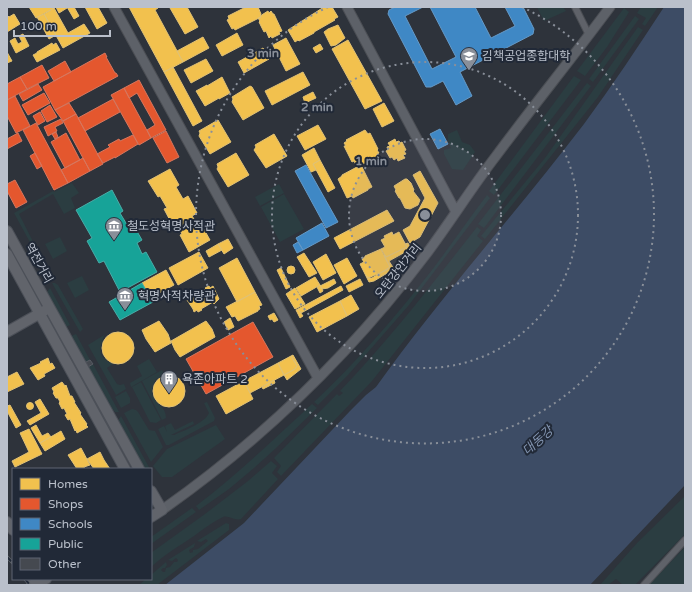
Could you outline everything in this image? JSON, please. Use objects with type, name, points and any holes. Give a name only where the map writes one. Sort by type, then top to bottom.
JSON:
[{"type":"main road","points":[[114,7],[318,378]]},
{"type":"main road","points":[[347,7],[456,212]]},
{"type":"main road","name":"오탄강안거리","points":[[162,510],[221,467],[300,396],[340,357],[389,301],[428,252],[495,157],[610,7]]},
{"type":"main road","name":"역전거리","points":[[7,231],[137,468]]},
{"type":"main road","name":"역전거리","points":[[7,254],[125,468]]},
{"type":"main road","points":[[7,332],[49,308]]},
{"type":"main road","points":[[152,493],[162,510],[152,515]]},
{"type":"main road","points":[[32,585],[44,580]]},
{"type":"street","points":[[575,7],[589,35]]},
{"type":"street","points":[[644,585],[685,540]]},
{"type":"shaded area","points":[[537,7],[563,7],[566,11],[544,21]]},
{"type":"shaded area","points":[[641,7],[658,7],[645,26],[642,24],[646,18],[637,13]]},
{"type":"shaded area","points":[[624,8],[629,12],[607,47],[585,76],[577,71]]},
{"type":"shaded area","points":[[635,16],[639,19],[593,82],[589,79]]},
{"type":"shaded area","points":[[638,27],[643,30],[598,97],[485,239],[481,236],[545,158]]},
{"type":"shaded area","points":[[574,76],[581,80],[494,195],[489,191]]},
{"type":"shaded area","points":[[587,83],[591,86],[484,228],[478,224]]},
{"type":"shaded area","points":[[457,130],[462,142],[470,145],[475,152],[463,170],[452,169],[444,154],[444,150],[451,148],[448,141],[448,134]]},
{"type":"shaded area","points":[[72,183],[79,193],[71,198],[75,208],[64,214],[53,194],[19,214],[46,267],[44,268],[14,213],[53,191],[54,192]]},
{"type":"shaded area","points":[[279,184],[284,193],[260,206],[255,197]]},
{"type":"shaded area","points":[[284,194],[304,229],[280,242],[261,207]]},
{"type":"shaded area","points":[[487,195],[490,198],[409,305],[348,375],[318,405],[314,402],[376,338],[432,270]]},
{"type":"shaded area","points":[[477,227],[481,230],[477,236],[483,241],[372,381],[281,476],[277,472],[281,466],[274,458],[337,394],[339,396],[343,393],[340,391],[394,331]]},
{"type":"shaded area","points":[[60,237],[67,251],[53,259],[45,244]]},
{"type":"shaded area","points":[[82,276],[89,290],[75,298],[67,283]]},
{"type":"shaded area","points":[[52,283],[58,285],[83,329],[80,332]]},
{"type":"shaded area","points":[[50,288],[70,325],[66,327],[47,292]]},
{"type":"shaded area","points":[[76,334],[90,360],[86,362],[71,336]]},
{"type":"shaded area","points":[[104,335],[101,355],[113,364],[107,368],[117,384],[124,384],[126,389],[116,395],[88,345]]},
{"type":"shaded area","points":[[149,359],[157,372],[131,387],[130,383],[142,376],[137,366]]},
{"type":"shaded area","points":[[93,364],[119,412],[115,412],[113,410],[88,367]]},
{"type":"shaded area","points":[[162,370],[165,375],[156,379],[152,393],[153,397],[165,412],[166,418],[162,420],[142,381]]},
{"type":"shaded area","points":[[141,382],[161,420],[156,423],[150,422],[132,387]]},
{"type":"shaded area","points":[[126,391],[130,398],[130,403],[121,408],[115,397]]},
{"type":"shaded area","points":[[207,402],[215,418],[214,421],[169,445],[166,445],[158,429],[164,426],[167,432],[165,426],[171,423],[175,430],[193,421],[194,424],[171,435],[174,435],[193,426],[207,417],[209,413],[204,403]]},
{"type":"shaded area","points":[[312,404],[317,408],[275,449],[229,489],[199,510],[196,506],[241,469]]},
{"type":"shaded area","points":[[132,409],[138,412],[149,430],[155,431],[163,447],[151,462],[124,413]]},
{"type":"shaded area","points":[[121,416],[149,468],[144,468],[119,422]]},
{"type":"shaded area","points":[[216,425],[225,439],[172,477],[162,477],[153,466],[167,449]]},
{"type":"shaded area","points":[[271,461],[277,466],[272,473],[278,479],[241,519],[223,517],[219,519],[161,558],[152,566],[152,552],[248,481]]},
{"type":"shaded area","points":[[685,496],[685,534],[635,585],[623,585],[616,579],[608,585],[600,585],[637,543]]},
{"type":"shaded area","points":[[192,508],[196,512],[152,543],[152,536]]},
{"type":"shaded area","points":[[226,523],[229,524],[229,530],[157,585],[139,585],[145,580],[152,580],[152,574],[166,562],[167,565],[161,570],[163,572],[165,572],[166,568],[170,567],[178,560],[176,558],[172,561],[168,560],[195,543],[194,547],[189,550],[190,553],[208,541],[206,539],[201,542],[197,541]]},
{"type":"shaded area","points":[[685,547],[685,585],[649,585]]},
{"type":"water","name":"대동강","points":[[664,7],[685,7],[685,485],[590,585],[165,585],[244,523],[350,411],[376,387],[452,287],[584,124]]},
{"type":"building: Homes","points":[[29,7],[56,7],[36,18]]},
{"type":"building: Homes","points":[[56,7],[67,7],[67,8],[59,13]]},
{"type":"building: Homes","points":[[67,7],[74,7],[79,16],[74,19]]},
{"type":"building: Homes","points":[[85,7],[98,7],[107,23],[97,29]]},
{"type":"building: Homes","points":[[129,7],[158,8],[155,10],[183,62],[164,72]]},
{"type":"building: Homes","points":[[187,7],[198,27],[185,34],[170,8]]},
{"type":"building: Homes","points":[[246,7],[258,7],[261,17],[235,30],[234,28],[232,29],[227,20],[229,19],[228,16]]},
{"type":"building: Homes","points":[[324,7],[332,7],[338,17],[314,33],[295,42],[288,30]]},
{"type":"building: Homes","points":[[54,8],[68,33],[84,24],[90,33],[63,48],[44,14]]},
{"type":"building: Homes","points":[[268,11],[269,13],[271,11],[274,14],[282,31],[279,32],[280,34],[272,38],[271,36],[269,38],[266,31],[264,32],[258,18]]},
{"type":"building: Homes","points":[[14,14],[20,24],[7,32],[7,15],[9,17]]},
{"type":"building: Homes","points":[[44,14],[56,35],[49,39],[37,17]]},
{"type":"building: Homes","points":[[338,25],[345,38],[336,45],[331,46],[324,32]]},
{"type":"building: Homes","points":[[237,33],[243,45],[222,56],[216,45]]},
{"type":"building: Homes","points":[[23,34],[29,46],[16,53],[10,41],[15,38],[18,44],[22,42],[19,36]]},
{"type":"building: Homes","points":[[203,37],[209,48],[183,62],[177,51]]},
{"type":"building: Homes","points":[[286,38],[300,64],[286,71],[273,45]]},
{"type":"building: Homes","points":[[348,40],[382,101],[365,109],[332,49]]},
{"type":"building: Homes","points":[[52,43],[53,45],[56,43],[60,50],[37,62],[33,55]]},
{"type":"building: Homes","points":[[320,44],[323,49],[316,53],[313,48]]},
{"type":"building: Homes","points":[[263,48],[269,59],[244,73],[238,62]]},
{"type":"building: Homes","points":[[7,52],[12,61],[7,63]]},
{"type":"building: Homes","points":[[206,59],[213,71],[191,83],[184,70]]},
{"type":"building: Homes","points":[[173,67],[202,121],[193,126],[164,72]]},
{"type":"building: Homes","points":[[303,72],[310,85],[272,105],[265,91]]},
{"type":"building: Homes","points":[[222,77],[230,93],[205,106],[196,91]]},
{"type":"building: Homes","points":[[250,86],[264,108],[243,120],[232,102],[232,97]]},
{"type":"building: Homes","points":[[313,92],[316,98],[305,103],[303,97]]},
{"type":"building: Homes","points":[[384,103],[394,121],[382,127],[373,109]]},
{"type":"building: Homes","points":[[218,120],[231,142],[210,154],[199,136],[199,131]]},
{"type":"building: Homes","points":[[318,125],[326,139],[305,150],[297,136]]},
{"type":"building: Homes","points":[[365,130],[368,134],[370,133],[379,153],[377,154],[378,156],[359,166],[358,164],[356,165],[354,161],[352,162],[344,143],[347,141],[346,140]]},
{"type":"building: Homes","points":[[274,134],[287,156],[266,168],[254,150],[256,147],[255,145]]},
{"type":"building: Homes","points":[[395,139],[396,142],[402,142],[406,150],[404,151],[406,154],[403,155],[405,158],[398,161],[397,158],[394,160],[392,157],[390,158],[386,151],[388,150],[387,147],[390,146],[388,143]]},
{"type":"building: Homes","points":[[314,148],[320,160],[313,164],[316,170],[311,172],[302,155]]},
{"type":"building: Homes","points":[[236,153],[249,175],[228,187],[217,169],[217,164]]},
{"type":"building: Homes","points":[[320,160],[335,188],[328,192],[313,164]]},
{"type":"building: Homes","points":[[357,167],[358,169],[362,167],[372,187],[353,198],[352,196],[347,198],[338,179],[342,175]]},
{"type":"building: Homes","points":[[170,169],[179,185],[176,187],[183,199],[188,196],[197,213],[192,216],[198,225],[201,224],[210,240],[189,252],[180,235],[182,234],[176,224],[173,226],[164,209],[167,208],[148,181]]},
{"type":"building: Homes","points":[[420,171],[438,203],[420,237],[410,243],[403,230],[410,226],[425,198],[413,175]]},
{"type":"building: Homes","points":[[405,179],[411,183],[414,190],[413,191],[420,200],[418,205],[410,209],[405,208],[395,191],[394,186]]},
{"type":"building: Homes","points":[[387,210],[394,221],[340,249],[334,238]]},
{"type":"building: Homes","points":[[392,232],[393,235],[399,232],[407,247],[386,257],[381,249],[385,247],[381,240],[385,238],[384,236]]},
{"type":"building: Homes","points":[[228,239],[233,248],[224,254],[218,244]]},
{"type":"building: Homes","points":[[408,243],[410,247],[407,251],[389,261],[394,269],[374,281],[369,282],[366,276],[368,278],[372,278],[390,267],[384,256],[385,255],[386,257],[407,247],[405,244]]},
{"type":"building: Homes","points":[[218,244],[222,250],[209,257],[206,251]]},
{"type":"building: Homes","points":[[381,249],[390,267],[387,270],[368,278],[360,264],[364,262],[362,259],[365,256]]},
{"type":"building: Homes","points":[[199,252],[208,268],[178,285],[169,268]]},
{"type":"building: Homes","points":[[304,253],[317,273],[309,277],[297,257]]},
{"type":"building: Homes","points":[[326,254],[336,273],[323,280],[313,262]]},
{"type":"building: Homes","points":[[237,258],[255,292],[237,302],[219,268]]},
{"type":"building: Homes","points":[[347,258],[357,276],[344,284],[334,265]]},
{"type":"building: Homes","points":[[291,266],[294,267],[294,273],[291,274],[288,273],[287,270],[288,267]]},
{"type":"building: Homes","points":[[281,268],[290,287],[286,289],[277,270]]},
{"type":"building: Homes","points":[[166,270],[174,285],[150,298],[142,283]]},
{"type":"building: Homes","points":[[315,277],[320,285],[301,296],[296,288]]},
{"type":"building: Homes","points":[[334,279],[336,283],[328,288],[322,289],[320,286]]},
{"type":"building: Homes","points":[[360,279],[363,285],[349,292],[346,286]]},
{"type":"building: Homes","points":[[320,285],[323,291],[320,293],[317,287]]},
{"type":"building: Homes","points":[[209,286],[210,288],[213,286],[219,299],[214,304],[213,302],[201,309],[202,310],[198,312],[197,310],[194,312],[187,300],[190,298],[189,297],[194,296]]},
{"type":"building: Homes","points":[[341,286],[343,290],[301,313],[298,309]]},
{"type":"building: Homes","points":[[295,288],[305,304],[295,309],[286,294]]},
{"type":"building: Homes","points":[[255,292],[262,305],[259,306],[260,309],[238,321],[235,316],[232,317],[226,307]]},
{"type":"building: Homes","points":[[351,295],[359,309],[347,316],[340,301]]},
{"type":"building: Homes","points":[[340,301],[347,316],[317,332],[309,317]]},
{"type":"building: Homes","points":[[298,309],[303,316],[300,318],[296,310]]},
{"type":"building: Homes","points":[[274,313],[278,320],[274,322],[272,319],[270,320],[268,316]]},
{"type":"building: Homes","points":[[230,318],[234,327],[228,330],[224,322]]},
{"type":"building: Homes","points":[[159,321],[168,334],[171,343],[155,352],[142,330]]},
{"type":"building: Homes","points":[[206,321],[212,329],[215,337],[180,357],[171,341]]},
{"type":"building: Homes","points":[[121,332],[127,334],[132,339],[134,348],[132,357],[127,362],[115,364],[109,362],[104,357],[102,345],[104,339],[109,334]]},
{"type":"building: Homes","points":[[293,355],[301,369],[287,380],[284,375],[295,369],[297,366],[291,356]]},
{"type":"building: Homes","points":[[291,356],[297,366],[295,369],[284,375],[278,363]]},
{"type":"building: Homes","points":[[48,358],[50,364],[52,363],[55,368],[44,374],[45,376],[38,380],[30,368]]},
{"type":"building: Homes","points":[[278,363],[284,375],[250,393],[244,381]]},
{"type":"building: Homes","points":[[17,372],[24,384],[7,392],[7,377]]},
{"type":"building: Homes","name":"욕존아파트 2","points":[[166,375],[172,375],[181,379],[185,391],[181,403],[172,407],[166,407],[157,403],[153,394],[153,388],[157,379]]},
{"type":"building: Homes","points":[[274,380],[275,383],[263,389],[262,387]]},
{"type":"building: Homes","points":[[244,381],[253,399],[226,414],[216,396]]},
{"type":"building: Homes","points":[[62,382],[65,386],[66,385],[70,396],[72,396],[88,427],[77,433],[70,419],[68,420],[65,415],[67,414],[64,408],[62,409],[58,398],[56,398],[53,393],[52,388]]},
{"type":"building: Homes","points":[[40,399],[49,414],[30,425],[27,421],[41,413],[35,402]]},
{"type":"building: Homes","points":[[30,403],[33,406],[30,409],[27,406]]},
{"type":"building: Homes","points":[[10,405],[21,425],[16,428],[7,411],[7,406]]},
{"type":"building: Homes","points":[[36,425],[42,436],[48,433],[51,437],[40,443],[31,428]]},
{"type":"building: Homes","points":[[29,429],[42,454],[15,467],[12,461],[29,452],[20,433]]},
{"type":"building: Homes","points":[[61,431],[65,439],[45,451],[40,443]]},
{"type":"building: Homes","points":[[81,448],[90,465],[84,468],[76,468],[68,455]]},
{"type":"building: Homes","points":[[100,452],[109,468],[93,468],[87,459]]},
{"type":"building: Shops","points":[[105,53],[118,76],[55,110],[43,87]]},
{"type":"building: Shops","points":[[65,61],[71,72],[54,81],[48,71]]},
{"type":"building: Shops","points":[[42,65],[49,78],[27,89],[20,77]]},
{"type":"building: Shops","points":[[20,77],[27,89],[7,100],[7,84]]},
{"type":"building: Shops","points":[[139,80],[166,130],[151,138],[147,130],[155,125],[137,93],[129,98],[124,88]]},
{"type":"building: Shops","points":[[38,84],[42,90],[23,101],[19,94]]},
{"type":"building: Shops","points":[[124,88],[151,138],[139,145],[111,95]]},
{"type":"building: Shops","points":[[44,93],[50,103],[28,115],[22,105]]},
{"type":"building: Shops","points":[[15,96],[30,126],[16,133],[7,116],[7,100]]},
{"type":"building: Shops","points":[[113,99],[120,112],[85,131],[78,118]]},
{"type":"building: Shops","points":[[69,103],[76,114],[63,121],[55,110]]},
{"type":"building: Shops","points":[[50,105],[57,117],[47,122],[41,111]]},
{"type":"building: Shops","points":[[40,112],[45,121],[38,125],[33,116]]},
{"type":"building: Shops","points":[[76,114],[103,164],[90,171],[63,121]]},
{"type":"building: Shops","points":[[61,119],[63,123],[55,127],[57,131],[48,136],[44,127]]},
{"type":"building: Shops","points":[[36,123],[68,183],[54,190],[23,130]]},
{"type":"building: Shops","points":[[166,131],[179,157],[167,163],[153,138]]},
{"type":"building: Shops","points":[[56,132],[58,137],[55,139],[52,134]]},
{"type":"building: Shops","points":[[18,133],[22,141],[7,149],[7,139]]},
{"type":"building: Shops","points":[[66,133],[80,160],[65,168],[51,142]]},
{"type":"building: Shops","points":[[133,135],[138,144],[115,158],[103,163],[97,154],[110,147],[108,145],[119,139],[120,141]]},
{"type":"building: Shops","points":[[35,153],[42,166],[37,169],[30,156]]},
{"type":"building: Shops","points":[[83,158],[90,171],[68,183],[61,170]]},
{"type":"building: Shops","points":[[15,180],[27,202],[16,208],[7,191],[7,184]]},
{"type":"building: Shops","points":[[253,322],[273,357],[206,394],[186,359]]},
{"type":"building: Schools","points":[[395,7],[423,7],[405,16],[432,69],[456,57],[430,7],[475,7],[491,38],[515,26],[505,7],[523,7],[534,29],[533,34],[460,72],[472,96],[456,105],[443,81],[431,87],[426,87],[388,14],[389,10]]},
{"type":"building: Schools","points":[[440,129],[448,144],[438,149],[430,134]]},
{"type":"building: Schools","points":[[306,165],[338,222],[326,228],[295,171]]},
{"type":"building: Schools","points":[[322,223],[329,236],[303,250],[296,238]]},
{"type":"building: Schools","points":[[298,242],[303,250],[297,253],[293,245]]},
{"type":"building: Public","name":"철도성혁명사적관","points":[[112,190],[123,211],[120,213],[126,223],[131,221],[142,240],[137,243],[142,254],[146,252],[157,272],[120,292],[104,261],[99,263],[87,241],[92,238],[76,210]]},
{"type":"building: Public","name":"혁명사적차량관","points":[[142,283],[153,302],[120,320],[109,302]]},
{"type":"building: Other","points":[[90,360],[93,364],[88,367],[86,362]]},
{"type":"railway","points":[[7,557],[12,562]]},
{"type":"railway","points":[[26,580],[30,585]]},
{"type":"place","name":"김책공업종합대학","points":[[469,71]]},
{"type":"place","name":"철도성혁명사적관","points":[[114,241]]},
{"type":"place","name":"혁명사적차량관","points":[[125,311]]},
{"type":"place","name":"욕존아파트 2","points":[[169,394]]}]
